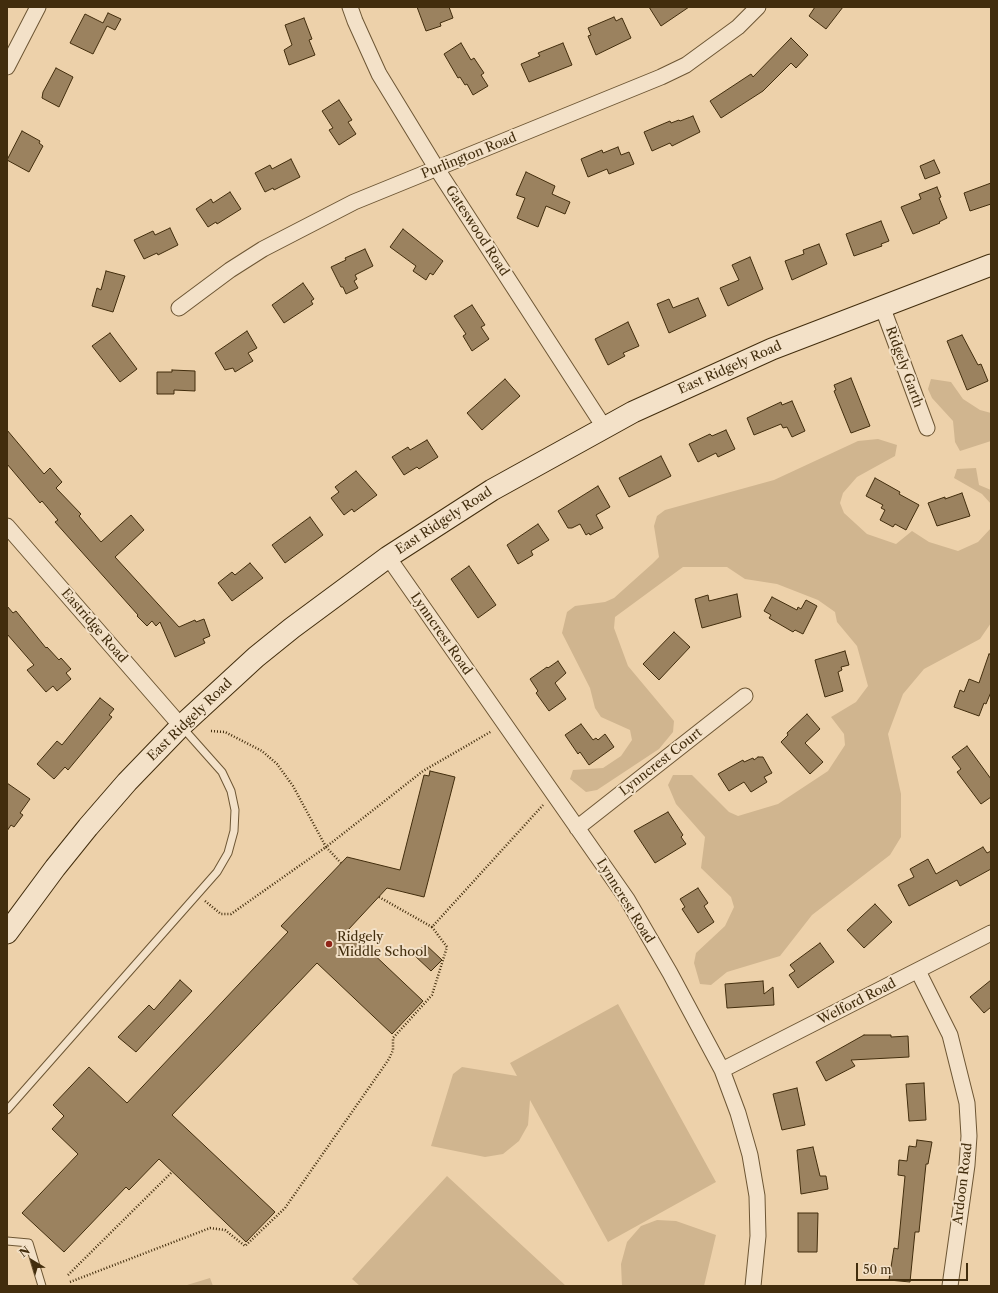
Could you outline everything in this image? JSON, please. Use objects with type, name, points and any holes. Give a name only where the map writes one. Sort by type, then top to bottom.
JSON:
[{"type":"street","points":[[7,67],[38,7]]},
{"type":"street","name":"Gateswood Road","points":[[350,7],[379,74],[437,169],[604,427]]},
{"type":"street","name":"Purlington Road","points":[[179,308],[230,270],[290,234],[354,202],[667,74],[686,64],[712,47],[738,27],[758,7]]},
{"type":"street","name":"East Ridgely Road","points":[[7,933],[55,868],[88,827],[127,782],[181,726],[256,657],[297,624],[388,557],[492,490],[604,427],[731,367],[882,306],[991,265]]},
{"type":"street","name":"Ridgely Garth","points":[[882,306],[927,428]]},
{"type":"street","name":"Eastridge Road","points":[[7,526],[181,726]]},
{"type":"street","name":"Lynncrest Road","points":[[388,557],[627,899],[670,973],[722,1070],[738,1113],[746,1141],[758,1196],[758,1236],[753,1286]]},
{"type":"street","name":"Lynncrest Court","points":[[577,828],[745,696]]},
{"type":"street","name":"Welford Road","points":[[722,1070],[991,933]]},
{"type":"street","name":"Ardoon Road","points":[[918,971],[950,1035],[966,1103],[969,1136],[968,1165],[950,1286]]},
{"type":"lane","points":[[7,1110],[217,872],[228,853],[235,824],[235,810],[231,791],[222,772],[181,726]]},
{"type":"lane","points":[[7,1241],[29,1243],[42,1286]]},
{"type":"path","points":[[211,731],[225,732],[262,751],[277,764],[293,786],[326,847],[340,863]]},
{"type":"path","points":[[204,901],[221,914],[230,914],[326,847],[422,771],[492,731]]},
{"type":"path","points":[[432,927],[544,805]]},
{"type":"path","points":[[70,1282],[210,1228],[224,1230],[245,1246],[289,1202],[389,1059],[393,1050],[393,1038],[432,995],[447,947],[432,927],[378,897]]},
{"type":"path","points":[[68,1275],[172,1172]]},
{"type":"shaded area","points":[[931,379],[951,382],[963,399],[980,410],[991,413],[991,441],[960,451],[955,442],[953,421],[932,398],[928,389]]},
{"type":"shaded area","points":[[878,439],[897,445],[895,456],[857,477],[843,493],[840,503],[844,513],[867,534],[896,544],[912,531],[929,542],[958,551],[978,542],[991,528],[991,623],[980,639],[924,669],[903,694],[888,734],[901,794],[901,837],[890,855],[812,915],[780,956],[727,972],[711,985],[700,984],[694,963],[696,953],[725,926],[734,907],[731,897],[701,868],[705,837],[676,804],[668,785],[673,775],[692,775],[729,812],[738,816],[778,804],[828,771],[845,745],[844,734],[831,717],[856,702],[868,686],[857,646],[837,622],[835,612],[818,600],[777,584],[745,579],[727,567],[683,567],[615,617],[614,628],[628,666],[674,721],[673,732],[659,749],[597,790],[586,792],[570,779],[573,770],[603,768],[621,756],[632,740],[630,730],[601,717],[595,708],[590,688],[562,633],[567,612],[575,606],[605,602],[614,598],[659,557],[654,526],[657,516],[665,510],[774,480],[858,441]]},
{"type":"shaded area","points":[[976,468],[979,485],[991,490],[991,504],[982,494],[954,478],[957,469]]},
{"type":"shaded area","points":[[618,1004],[716,1182],[608,1242],[530,1100],[528,1125],[519,1141],[503,1154],[485,1157],[431,1146],[453,1074],[462,1067],[517,1076],[510,1063]]},
{"type":"shaded area","points":[[447,1176],[566,1286],[360,1286],[352,1279]]},
{"type":"shaded area","points":[[657,1220],[676,1221],[716,1235],[704,1286],[622,1286],[621,1264],[627,1242],[641,1226]]},
{"type":"shaded area","points":[[210,1278],[213,1286],[187,1286],[187,1285]]},
{"type":"building","points":[[417,7],[449,7],[453,18],[440,23],[441,26],[426,31]]},
{"type":"building","points":[[649,7],[689,7],[661,26]]},
{"type":"building","points":[[815,7],[843,7],[826,29],[809,16]]},
{"type":"building","points":[[108,13],[121,19],[115,30],[107,26],[93,54],[70,43],[85,14],[103,23]]},
{"type":"building","points":[[614,17],[616,21],[622,18],[631,38],[596,55],[588,36],[591,35],[588,28]]},
{"type":"building","points":[[304,18],[312,39],[309,40],[315,55],[289,65],[284,50],[292,45],[285,25]]},
{"type":"building","points":[[791,38],[808,55],[796,68],[791,63],[763,91],[721,118],[710,101],[751,74],[753,77]]},
{"type":"building","points":[[461,43],[471,60],[474,58],[484,73],[481,75],[488,86],[473,95],[467,84],[465,85],[460,77],[458,78],[444,54]]},
{"type":"building","points":[[563,43],[572,65],[529,82],[521,64],[540,56],[538,53]]},
{"type":"building","points":[[56,68],[73,77],[59,107],[42,98],[43,92]]},
{"type":"building","points":[[339,100],[352,120],[348,122],[356,134],[339,145],[329,130],[333,128],[322,111]]},
{"type":"building","points":[[693,116],[700,132],[672,146],[670,143],[652,151],[644,132],[670,121],[671,123]]},
{"type":"building","points":[[22,131],[40,141],[39,143],[43,146],[29,172],[7,160]]},
{"type":"building","points":[[618,147],[621,155],[629,152],[634,164],[609,174],[607,169],[588,177],[581,159],[602,150],[603,153]]},
{"type":"building","points":[[291,159],[300,177],[274,190],[273,188],[265,192],[255,173],[270,165],[272,169]]},
{"type":"building","points":[[934,160],[940,173],[925,179],[920,166]]},
{"type":"building","points":[[526,172],[555,186],[552,194],[570,202],[565,214],[546,206],[538,227],[517,218],[525,198],[516,195]]},
{"type":"building","points":[[991,183],[991,204],[970,211],[964,193]]},
{"type":"building","points":[[937,187],[941,197],[939,198],[947,218],[939,222],[940,223],[913,234],[901,207],[921,199],[919,194]]},
{"type":"building","points":[[230,192],[241,209],[217,224],[216,222],[208,227],[196,209],[211,199],[213,203]]},
{"type":"building","points":[[881,221],[889,241],[881,244],[882,246],[854,256],[846,234]]},
{"type":"building","points":[[170,228],[178,245],[158,255],[157,253],[144,259],[134,240],[153,231],[155,235]]},
{"type":"building","points":[[403,229],[443,261],[433,275],[430,273],[426,280],[413,271],[416,266],[390,247]]},
{"type":"building","points":[[819,244],[827,264],[792,280],[785,261],[804,254],[803,250]]},
{"type":"building","points":[[365,249],[373,266],[355,275],[357,279],[354,281],[358,288],[346,294],[331,267],[346,260],[345,258]]},
{"type":"building","points":[[750,257],[763,289],[728,306],[720,288],[739,280],[732,265]]},
{"type":"building","points":[[106,271],[125,276],[113,312],[92,306],[97,288],[101,290]]},
{"type":"building","points":[[303,283],[314,299],[311,301],[313,304],[284,323],[272,305]]},
{"type":"building","points":[[698,298],[706,316],[669,333],[657,304],[669,299],[673,308]]},
{"type":"building","points":[[472,305],[485,325],[481,327],[489,339],[472,351],[463,336],[466,334],[454,316]]},
{"type":"building","points":[[628,322],[639,346],[623,353],[625,356],[608,365],[595,339]]},
{"type":"building","points":[[247,331],[257,348],[248,353],[253,361],[235,372],[233,368],[225,370],[215,353]]},
{"type":"building","points":[[110,333],[137,369],[120,382],[92,346]]},
{"type":"building","points":[[962,335],[978,365],[981,364],[988,381],[967,390],[947,341]]},
{"type":"building","points":[[172,370],[195,371],[195,391],[174,390],[174,394],[157,394],[157,372],[172,372]]},
{"type":"building","points":[[851,378],[870,426],[851,433],[834,391],[836,390],[834,385]]},
{"type":"building","points":[[505,379],[520,396],[482,430],[467,413]]},
{"type":"building","points":[[792,401],[805,431],[792,437],[787,427],[783,428],[781,424],[754,435],[747,418],[781,402],[782,405]]},
{"type":"building","points":[[7,430],[44,474],[50,468],[62,482],[56,488],[81,514],[79,516],[101,542],[131,515],[144,530],[115,557],[179,627],[195,620],[196,622],[204,619],[210,636],[203,639],[205,643],[175,657],[160,622],[156,626],[152,621],[147,626],[137,616],[138,615],[55,522],[58,520],[42,501],[40,503],[7,464]]},
{"type":"building","points":[[726,430],[735,449],[718,457],[716,453],[698,462],[689,444],[710,434],[712,436]]},
{"type":"building","points":[[427,440],[438,457],[419,469],[417,467],[404,475],[392,457],[408,447],[410,450]]},
{"type":"building","points":[[661,456],[671,476],[629,497],[619,478]]},
{"type":"building","points":[[356,471],[377,495],[354,512],[352,509],[344,515],[331,498],[339,492],[335,487]]},
{"type":"building","points":[[875,478],[919,505],[906,530],[895,524],[893,527],[880,520],[885,510],[881,508],[883,505],[866,496]]},
{"type":"building","points":[[598,486],[610,507],[596,515],[603,528],[590,535],[589,533],[586,535],[580,524],[572,528],[568,528],[558,511]]},
{"type":"building","points":[[962,493],[970,516],[937,526],[928,503]]},
{"type":"building","points":[[310,517],[323,535],[285,563],[272,545]]},
{"type":"building","points":[[538,524],[549,540],[531,551],[533,555],[518,564],[507,545]]},
{"type":"building","points":[[250,563],[263,578],[232,601],[218,583],[232,572],[235,575]]},
{"type":"building","points":[[469,566],[496,605],[478,618],[451,579]]},
{"type":"building","points":[[737,594],[741,617],[702,628],[695,599],[708,595],[709,601]]},
{"type":"building","points":[[772,597],[797,610],[798,607],[801,609],[806,600],[817,606],[803,634],[795,630],[793,632],[769,618],[771,615],[764,611]]},
{"type":"building","points":[[7,606],[13,613],[16,611],[46,648],[47,647],[59,660],[61,658],[71,669],[66,673],[71,679],[57,691],[53,686],[46,692],[27,670],[34,665],[7,634]]},
{"type":"building","points":[[674,632],[690,647],[659,680],[643,664]]},
{"type":"building","points":[[845,651],[849,665],[841,667],[842,670],[838,672],[843,691],[825,697],[815,660]]},
{"type":"building","points":[[989,654],[991,654],[991,692],[986,704],[984,703],[979,716],[954,707],[960,690],[964,692],[969,679],[979,683]]},
{"type":"building","points":[[558,661],[566,673],[555,683],[566,699],[549,711],[536,693],[538,691],[530,679]]},
{"type":"building","points":[[100,698],[114,709],[109,715],[112,717],[68,770],[65,767],[54,779],[37,764],[57,741],[62,745]]},
{"type":"building","points":[[807,714],[820,729],[805,743],[823,762],[810,774],[781,742],[788,735],[787,733]]},
{"type":"building","points":[[581,724],[593,740],[596,738],[598,740],[605,734],[614,747],[589,765],[580,752],[578,754],[565,735]]},
{"type":"building","points":[[967,746],[991,779],[991,797],[981,804],[957,772],[961,769],[952,757]]},
{"type":"building","points":[[758,757],[763,757],[772,773],[764,777],[767,782],[751,792],[744,782],[729,791],[718,774],[743,760],[744,762],[753,758],[754,760]]},
{"type":"building","name":"Ridgely Middle School","points":[[430,771],[455,777],[424,897],[387,888],[348,930],[423,1001],[392,1034],[317,963],[172,1115],[275,1212],[246,1242],[159,1159],[129,1190],[126,1187],[64,1252],[22,1213],[78,1154],[52,1129],[64,1116],[53,1105],[89,1067],[127,1103],[288,932],[281,926],[347,857],[400,870],[424,775],[429,776]]},
{"type":"building","points":[[7,783],[30,799],[20,813],[23,815],[14,827],[11,825],[7,831]]},
{"type":"building","points":[[668,812],[683,835],[681,837],[686,844],[655,863],[634,831]]},
{"type":"building","points":[[983,847],[987,853],[991,851],[991,869],[960,886],[957,880],[909,906],[898,885],[914,877],[910,869],[928,859],[936,874]]},
{"type":"building","points":[[698,888],[708,903],[704,906],[714,922],[698,933],[682,909],[685,907],[680,899]]},
{"type":"building","points":[[875,904],[892,922],[864,948],[847,930]]},
{"type":"building","points":[[820,943],[834,962],[798,988],[789,975],[795,971],[790,965]]},
{"type":"building","points":[[425,944],[442,960],[431,971],[414,955]]},
{"type":"building","points":[[180,980],[192,991],[136,1052],[118,1037],[149,1005],[154,1010]]},
{"type":"building","points":[[991,980],[991,1007],[984,1013],[970,997]]},
{"type":"building","points":[[763,981],[764,994],[773,987],[774,1005],[727,1008],[725,984]]},
{"type":"building","points":[[864,1035],[891,1035],[891,1037],[908,1036],[909,1057],[851,1060],[855,1066],[826,1081],[816,1062]]},
{"type":"building","points":[[924,1083],[926,1120],[909,1121],[906,1084]]},
{"type":"building","points":[[797,1088],[805,1125],[782,1130],[773,1094]]},
{"type":"building","points":[[917,1140],[932,1142],[928,1164],[926,1164],[919,1232],[915,1232],[910,1282],[889,1280],[894,1248],[898,1249],[905,1176],[898,1175],[899,1160],[907,1161],[909,1146],[916,1147]]},
{"type":"building","points":[[813,1147],[820,1176],[826,1176],[828,1189],[801,1194],[797,1150]]},
{"type":"building","points":[[798,1213],[818,1213],[817,1252],[798,1252]]},
{"type":"place","name":"Ridgely Middle School","points":[[329,944]]}]
